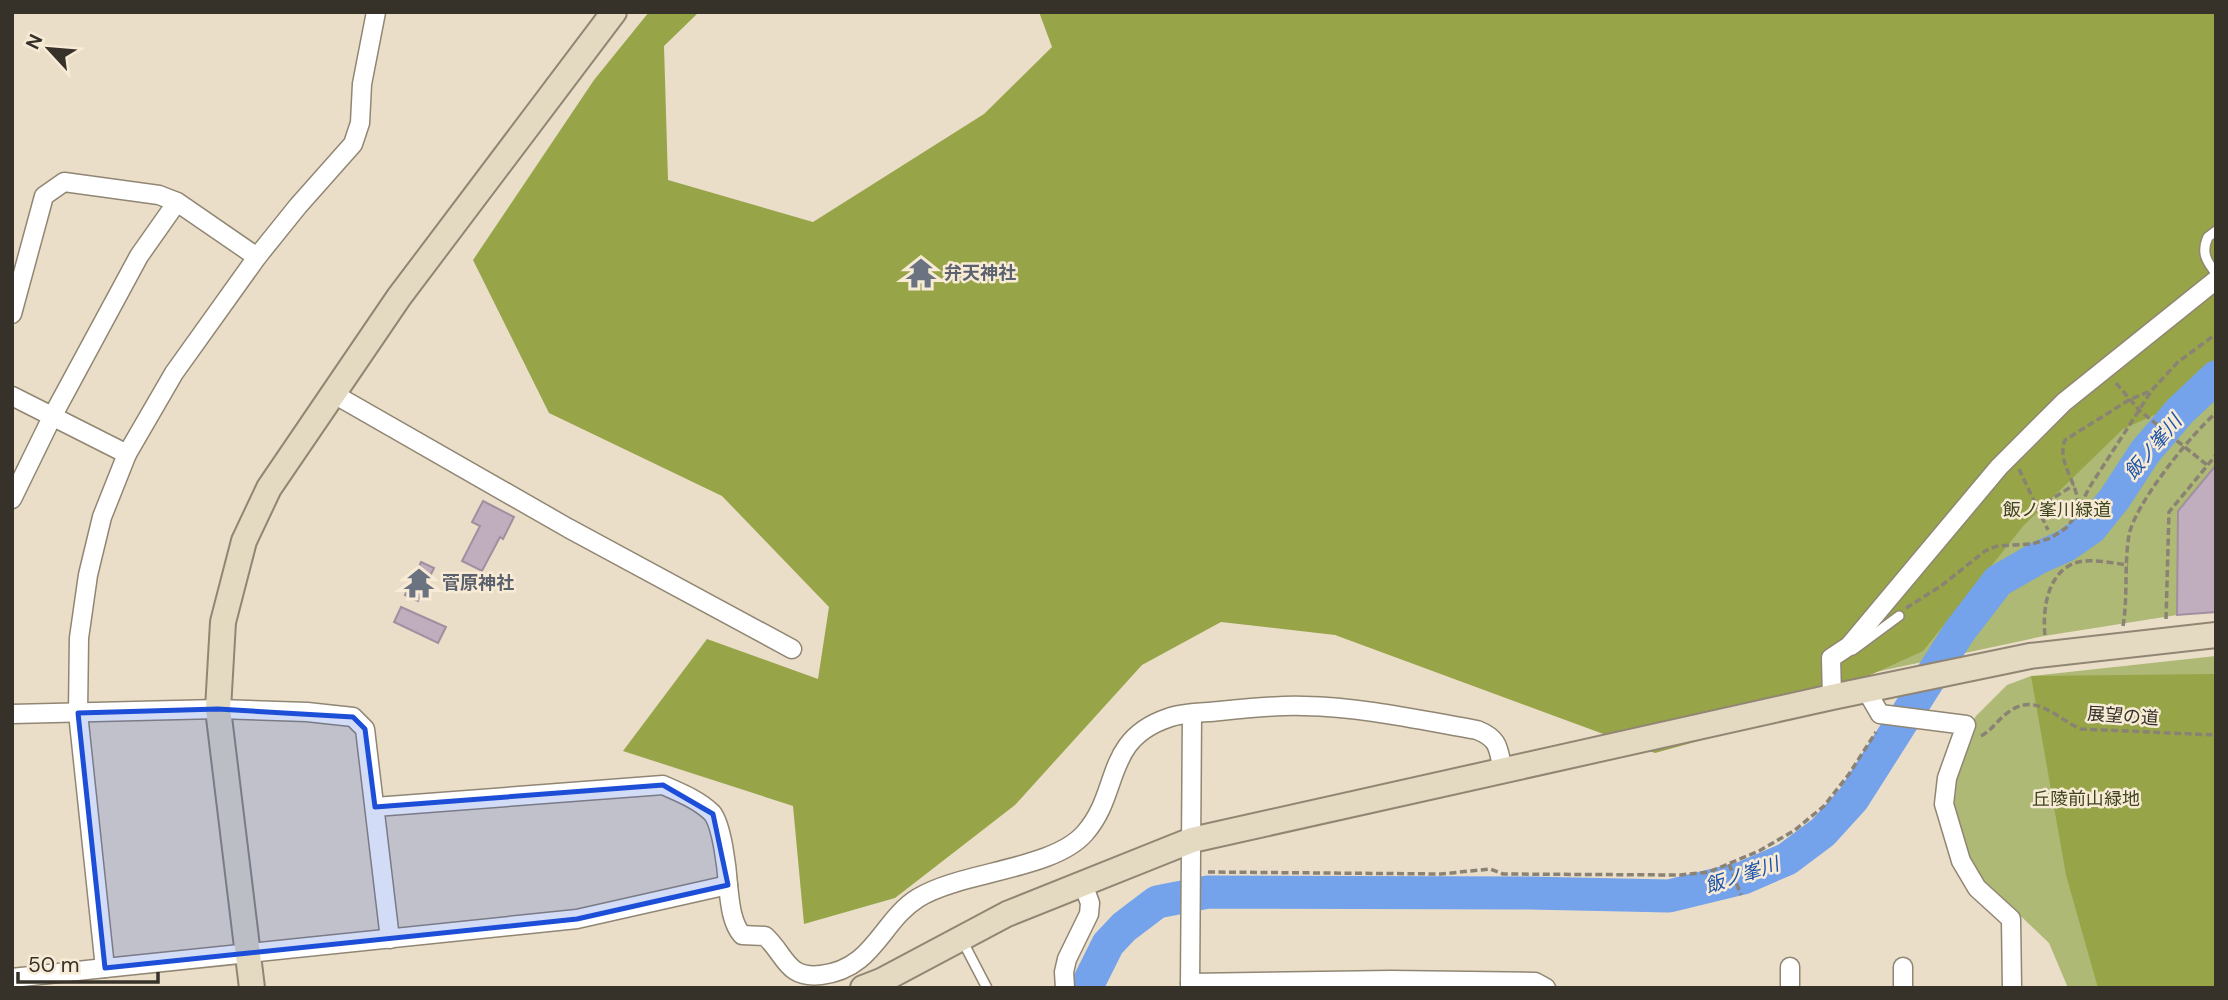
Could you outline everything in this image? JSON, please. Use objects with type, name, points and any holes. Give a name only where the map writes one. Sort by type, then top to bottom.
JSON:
[{"type":"street","points":[[105,968],[78,713],[79,638],[88,575],[103,517],[127,454],[174,373],[257,257],[353,144],[360,123],[362,85],[376,12]]},
{"type":"street","points":[[252,988],[218,709],[223,622],[244,541],[269,488],[399,297],[614,12]]},
{"type":"street","points":[[12,314],[44,196],[64,182],[159,195],[177,202],[257,257]]},
{"type":"street","points":[[12,499],[52,417],[139,256],[177,202]]},
{"type":"street","points":[[1832,697],[1831,658],[1849,646],[2012,455],[2064,402],[2216,280]]},
{"type":"street","points":[[332,393],[568,528],[792,649]]},
{"type":"street","points":[[12,396],[127,454]]},
{"type":"street","points":[[863,988],[1007,914],[1192,840],[1866,690],[2047,654],[2216,635]]},
{"type":"street","points":[[1866,690],[1880,714],[1966,724],[1947,778],[1944,804],[1961,861],[1977,888],[2011,919],[2012,988]]},
{"type":"street","points":[[375,807],[663,785],[688,797],[713,814],[727,864],[731,908],[737,929],[742,935],[765,936],[786,963],[801,974],[821,975],[854,964],[918,898],[972,877],[1048,856],[1084,834],[1098,811],[1118,760],[1130,741],[1146,727],[1170,716],[1304,706],[1380,713],[1465,728],[1491,736],[1497,745],[1503,771]]},
{"type":"street","points":[[12,714],[218,709],[307,712],[353,717],[365,729],[390,939]]},
{"type":"street","points":[[1192,714],[1190,985],[1391,980],[1535,982],[1546,988]]},
{"type":"street","points":[[1065,988],[1066,959],[1089,914],[1090,903],[1083,884]]},
{"type":"street","points":[[12,978],[577,919],[728,885]]},
{"type":"street","points":[[1790,967],[1790,988]]},
{"type":"street","points":[[1903,967],[1903,988]]},
{"type":"lane","points":[[2216,231],[2208,237],[2204,253],[2216,273]]},
{"type":"lane","points":[[1849,646],[1854,651],[1899,616]]},
{"type":"lane","points":[[961,938],[987,988]]},
{"type":"path","points":[[1899,616],[1984,551],[1997,546],[2032,544],[2051,538],[2066,527],[2152,390],[2178,362],[2216,334]]},
{"type":"path","points":[[2077,511],[2078,498],[2062,454],[2065,440],[2129,400],[2152,390]]},
{"type":"path","points":[[2129,400],[2207,465]]},
{"type":"path","points":[[2120,645],[2127,601],[2130,533],[2136,516],[2157,482],[2191,437],[2216,413]]},
{"type":"path","points":[[2012,455],[2048,530]]},
{"type":"path","points":[[2166,639],[2169,512],[2216,455]]},
{"type":"path","points":[[2037,508],[2074,485]]},
{"type":"path","points":[[2047,654],[2045,612],[2053,580],[2061,569],[2084,561],[2128,565]]},
{"type":"path","name":"展望の道","points":[[1962,736],[1983,736],[2007,713],[2020,705],[2036,703],[2068,724],[2081,729],[2216,735]]},
{"type":"path","points":[[1191,872],[1441,874],[1490,869],[1503,874],[1680,875],[1709,872],[1759,851],[1795,830],[1824,806],[1876,732],[1871,722],[1880,714]]},
{"type":"path","points":[[1729,864],[1741,895]]},
{"type":"highlighted area","points":[[218,709],[353,717],[365,729],[375,807],[663,785],[713,814],[728,885],[577,919],[105,968],[78,713]]},
{"type":"green space","points":[[649,12],[699,12],[664,46],[668,180],[813,222],[984,114],[1052,47],[1039,12],[2216,12],[2216,387],[2123,429],[2024,525],[1923,651],[1767,722],[1655,753],[1335,635],[1221,622],[1142,665],[1015,805],[895,898],[804,924],[793,806],[623,751],[707,639],[818,679],[829,607],[722,496],[549,413],[473,260],[594,80]]},
{"type":"green space","name":"飯ノ峯川緑道","points":[[2216,128],[2216,465],[2178,511],[2177,615],[2044,636],[1791,690]]},
{"type":"green space","name":"丘陵前山緑地","points":[[2216,656],[2216,988],[2068,988],[2049,943],[1981,878],[1968,854],[1952,800],[1953,780],[1968,730],[1976,716],[2007,685],[2031,676]]},
{"type":"green space","name":"丘陵前山緑地","points":[[2216,674],[2216,988],[2098,988],[2066,875],[2031,676]]},
{"type":"building","points":[[2216,465],[2216,612],[2177,615],[2178,511]]},
{"type":"building","points":[[483,501],[514,517],[482,571],[462,561],[480,526],[472,522]]},
{"type":"building","points":[[421,562],[434,568],[418,601],[405,595]]},
{"type":"building","points":[[401,607],[446,627],[438,643],[394,622]]},
{"type":"waterway","name":"飯ノ峯川","points":[[1086,988],[1108,944],[1124,927],[1157,902],[1208,892],[1669,896],[1743,878],[1787,859],[1823,832],[1853,799],[1959,632],[1998,581],[2065,546],[2091,528],[2115,498],[2145,452],[2180,411],[2216,377]]},
{"type":"place","name":"弁天神社","points":[[921,273]]},
{"type":"place","name":"菅原神社","points":[[419,583]]}]
